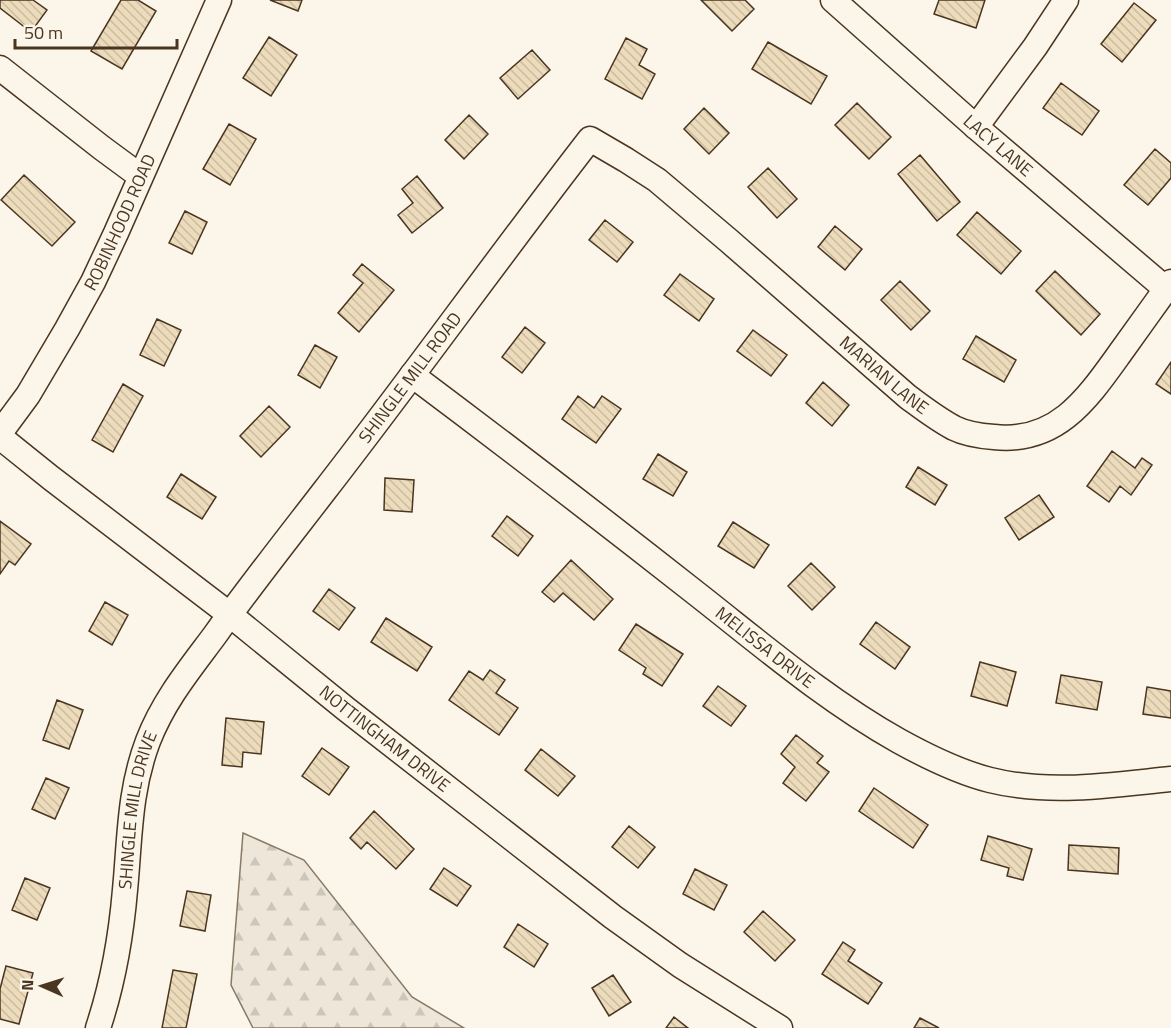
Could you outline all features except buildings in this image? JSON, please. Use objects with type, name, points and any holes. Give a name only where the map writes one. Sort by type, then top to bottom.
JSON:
[{"type":"street","name":"ROBINHOOD ROAD","points":[[0,435],[68,328],[93,282],[219,0]]},
{"type":"street","name":"LACY LANE","points":[[833,0],[976,127],[1168,286]]},
{"type":"street","points":[[976,127],[1035,47],[1066,0]]},
{"type":"street","points":[[0,68],[140,176]]},
{"type":"street","name":"MARIAN LANE","points":[[590,139],[657,180],[908,397],[955,429],[978,436],[1022,438],[1042,432],[1057,423],[1077,406],[1100,380],[1168,286]]},
{"type":"street","name":"SHINGLE MILL ROAD","points":[[230,614],[590,139]]},
{"type":"street","name":"MELISSA DRIVE","points":[[412,375],[812,683],[848,709],[920,752],[952,768],[991,781],[1026,786],[1096,787],[1171,779]]},
{"type":"street","name":"NOTTINGHAM DRIVE","points":[[0,435],[51,478],[230,614],[346,710],[613,917],[680,965],[780,1028]]},
{"type":"street","name":"SHINGLE MILL DRIVE","points":[[98,1028],[113,975],[119,942],[126,889],[131,807],[148,742],[161,711],[177,686],[230,614]]},
{"type":"green space","points":[[243,833],[304,860],[412,997],[464,1028],[253,1028],[231,985]]}]
